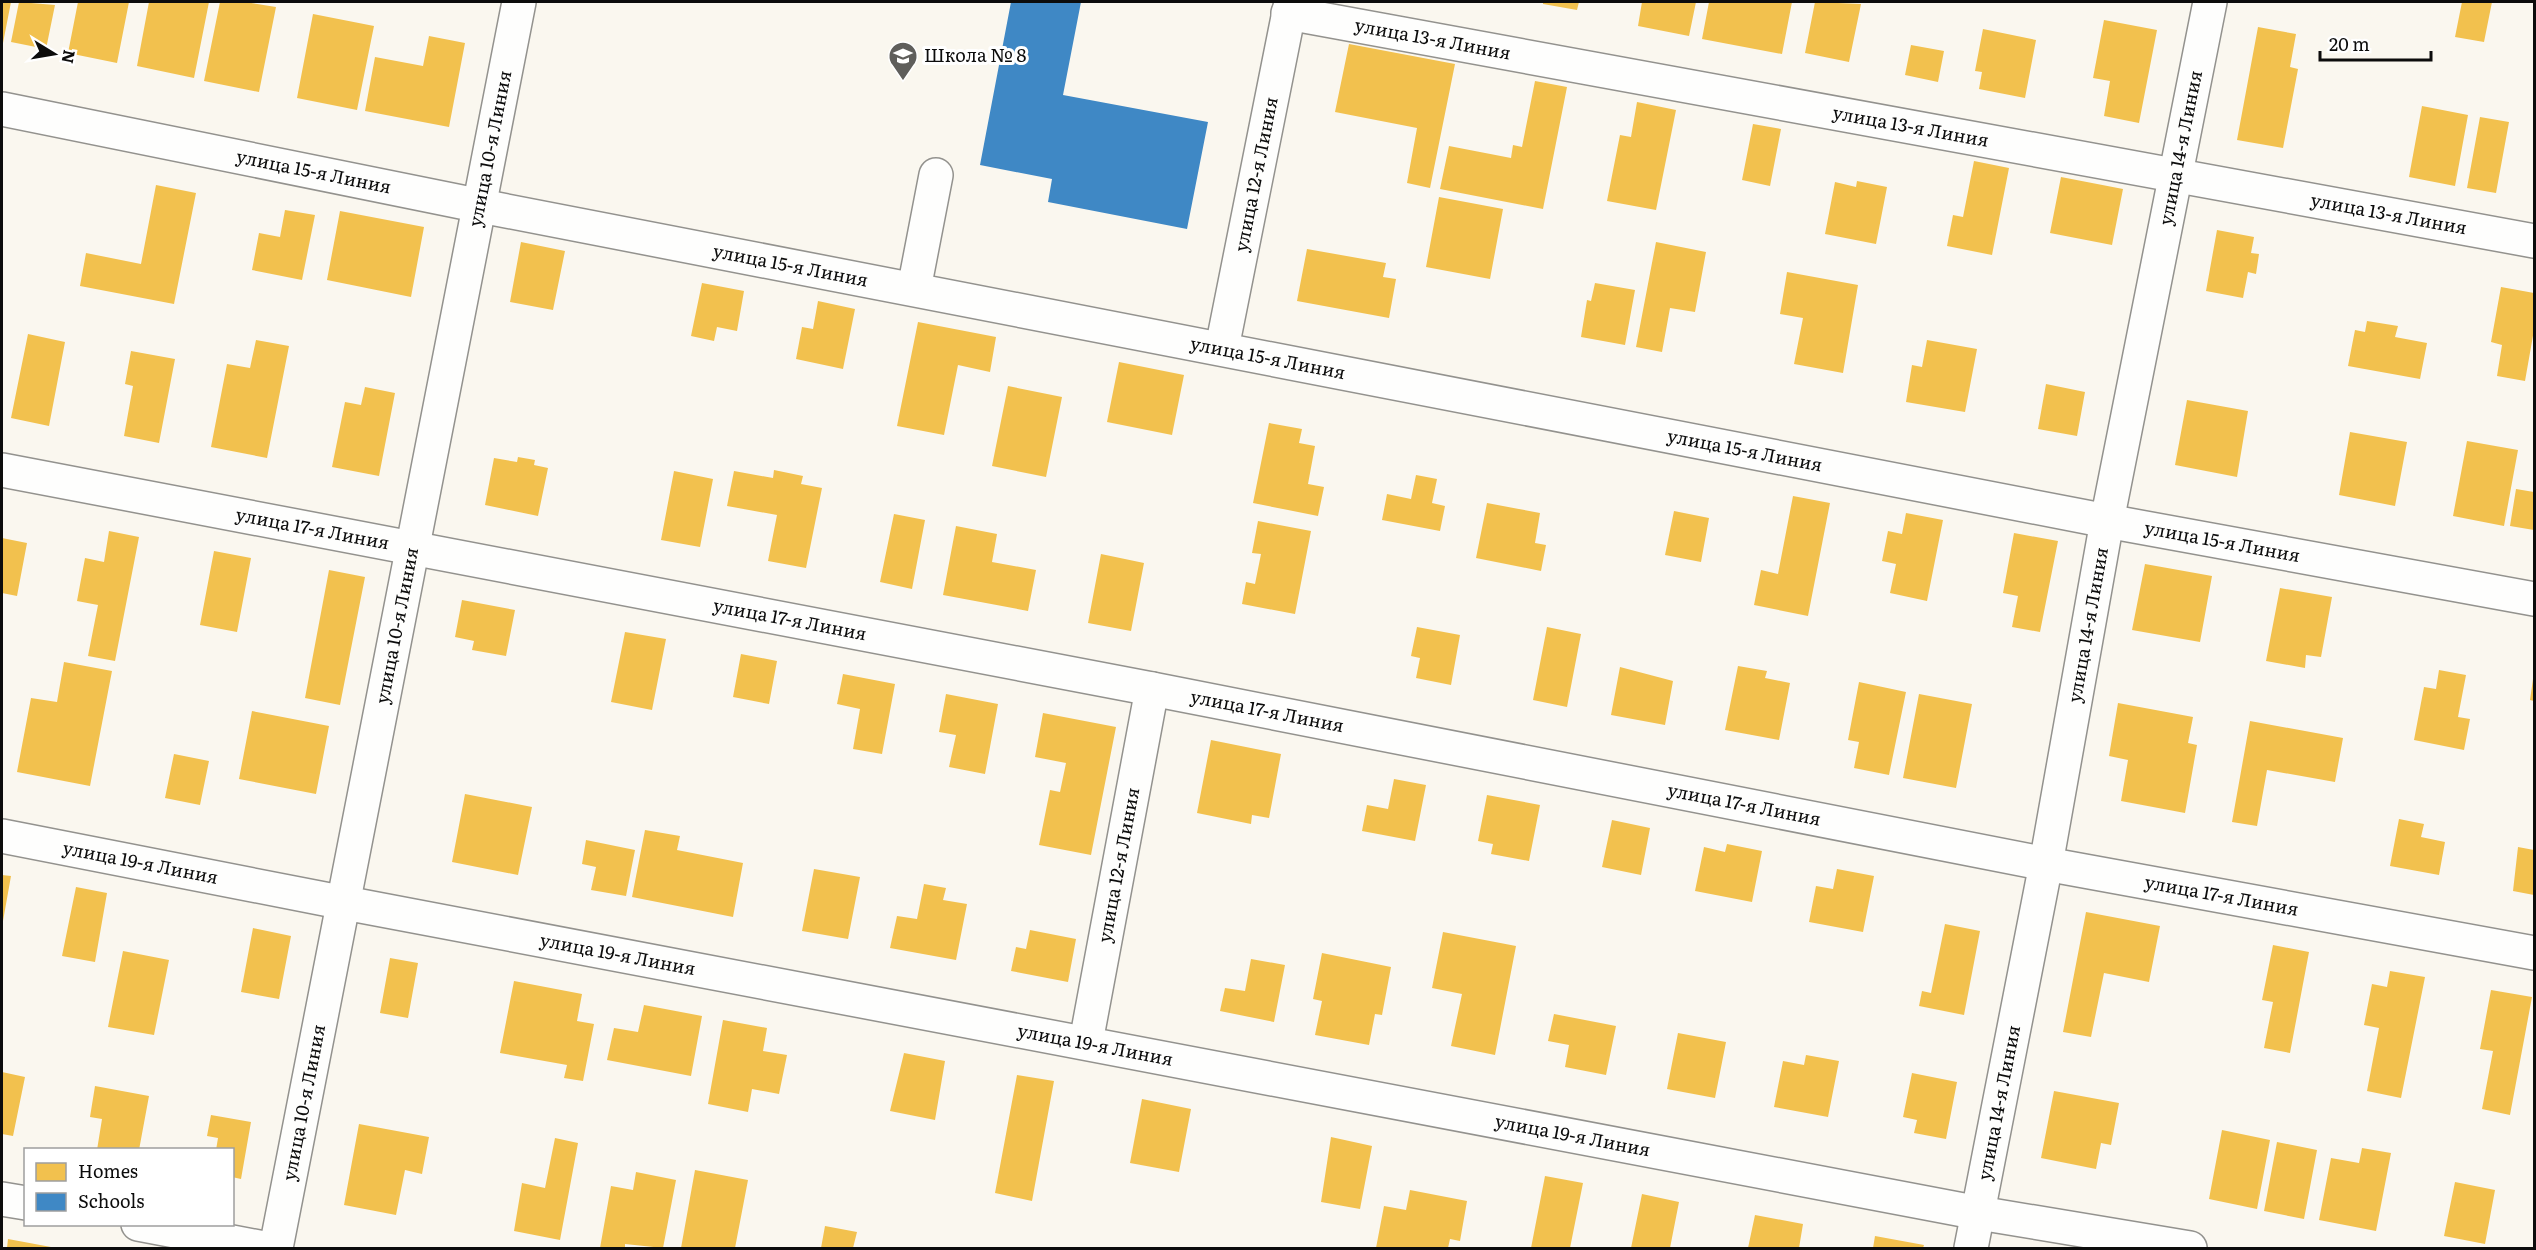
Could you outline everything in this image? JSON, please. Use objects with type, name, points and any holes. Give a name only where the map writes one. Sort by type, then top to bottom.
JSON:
[{"type":"street","name":"улица 10-я Линия","points":[[276,1248],[414,550],[519,2]]},
{"type":"street","name":"улица 14-я Линия","points":[[1971,1248],[2046,864],[2107,521],[2210,2]]},
{"type":"street","name":"улица 13-я Линия","points":[[1289,7],[2175,176],[2535,241]]},
{"type":"street","name":"улица 12-я Линия","points":[[1222,348],[1289,7]]},
{"type":"street","name":"улица 15-я Линия","points":[[2,109],[481,206],[2107,521],[2535,599]]},
{"type":"street","points":[[914,289],[936,175]]},
{"type":"street","name":"улица 17-я Линия","points":[[2,470],[1152,689],[2046,864],[2535,953]]},
{"type":"street","name":"улица 12-я Линия","points":[[1086,1042],[1152,689]]},
{"type":"street","name":"улица 19-я Линия","points":[[2,836],[1979,1213],[2190,1248]]},
{"type":"street","points":[[2,1199],[24,1203]]},
{"type":"street","points":[[148,1226],[264,1248]]},
{"type":"building: Homes","points":[[2,2],[11,2],[3,43],[2,42]]},
{"type":"building: Homes","points":[[19,2],[55,5],[46,49],[11,42]]},
{"type":"building: Homes","points":[[78,2],[129,2],[117,63],[68,53]]},
{"type":"building: Homes","points":[[149,2],[209,2],[194,78],[137,66]]},
{"type":"building: Homes","points":[[220,2],[245,2],[276,7],[259,92],[204,81]]},
{"type":"building: Homes","points":[[1543,2],[1579,2],[1577,10],[1543,4]]},
{"type":"building: Homes","points":[[1642,2],[1696,2],[1689,36],[1638,26]]},
{"type":"building: Homes","points":[[1709,2],[1792,2],[1782,54],[1702,39]]},
{"type":"building: Homes","points":[[1815,2],[1861,4],[1849,62],[1805,53]]},
{"type":"building: Homes","points":[[2462,2],[2492,2],[2484,42],[2455,37]]},
{"type":"building: Homes","points":[[313,14],[374,26],[357,110],[297,98]]},
{"type":"building: Homes","points":[[2104,20],[2157,30],[2139,123],[2104,116],[2110,81],[2093,78]]},
{"type":"building: Homes","points":[[2258,27],[2296,34],[2290,67],[2298,69],[2283,148],[2237,140]]},
{"type":"building: Homes","points":[[1983,29],[2036,40],[2025,98],[1979,89],[1982,72],[1975,71]]},
{"type":"building: Homes","points":[[429,36],[465,43],[449,127],[365,111],[375,57],[423,66]]},
{"type":"building: Homes","points":[[1349,44],[1455,64],[1430,188],[1407,183],[1417,128],[1335,112]]},
{"type":"building: Homes","points":[[1911,45],[1944,51],[1938,82],[1905,75]]},
{"type":"building: Homes","points":[[1535,81],[1567,87],[1543,209],[1440,189],[1449,146],[1511,158],[1513,145],[1522,147]]},
{"type":"building: Homes","points":[[1637,102],[1676,110],[1656,210],[1607,201],[1620,135],[1631,137]]},
{"type":"building: Homes","points":[[2422,106],[2468,115],[2455,186],[2409,177]]},
{"type":"building: Homes","points":[[2480,117],[2509,122],[2496,193],[2467,188]]},
{"type":"building: Homes","points":[[1753,124],[1781,129],[1770,186],[1742,180]]},
{"type":"building: Homes","points":[[1974,161],[2009,168],[1992,255],[1947,246],[1953,215],[1963,217]]},
{"type":"building: Homes","points":[[2061,177],[2123,189],[2112,245],[2050,233]]},
{"type":"building: Homes","points":[[1857,181],[1887,187],[1876,244],[1825,234],[1835,182],[1856,187]]},
{"type":"building: Homes","points":[[156,185],[196,193],[174,304],[80,286],[86,253],[141,264]]},
{"type":"building: Homes","points":[[1439,197],[1503,209],[1490,279],[1426,267]]},
{"type":"building: Homes","points":[[285,210],[315,215],[302,280],[252,270],[259,233],[280,237]]},
{"type":"building: Homes","points":[[340,211],[424,227],[411,297],[327,280]]},
{"type":"building: Homes","points":[[2217,230],[2254,237],[2251,253],[2259,254],[2256,274],[2248,272],[2243,298],[2206,291]]},
{"type":"building: Homes","points":[[521,242],[565,251],[553,310],[510,302]]},
{"type":"building: Homes","points":[[1656,242],[1706,252],[1695,312],[1670,308],[1662,352],[1636,347]]},
{"type":"building: Homes","points":[[1307,249],[1386,263],[1383,277],[1396,279],[1389,318],[1297,301]]},
{"type":"building: Homes","points":[[1787,272],[1858,285],[1843,373],[1794,364],[1803,318],[1780,314]]},
{"type":"building: Homes","points":[[702,283],[744,291],[737,331],[717,327],[714,341],[691,336]]},
{"type":"building: Homes","points":[[1595,283],[1635,290],[1625,345],[1581,337],[1587,300],[1591,301]]},
{"type":"building: Homes","points":[[2501,287],[2534,293],[2534,330],[2525,381],[2497,376],[2502,345],[2491,342]]},
{"type":"building: Homes","points":[[818,301],[855,309],[843,369],[796,359],[802,327],[813,329]]},
{"type":"building: Homes","points":[[2367,321],[2398,326],[2395,337],[2427,343],[2420,379],[2348,366],[2355,330],[2365,332]]},
{"type":"building: Homes","points":[[918,322],[996,337],[990,372],[958,365],[944,435],[897,426]]},
{"type":"building: Homes","points":[[28,334],[65,342],[49,426],[11,418]]},
{"type":"building: Homes","points":[[256,340],[289,346],[267,458],[211,447],[227,364],[250,368]]},
{"type":"building: Homes","points":[[1927,340],[1977,349],[1965,412],[1906,402],[1912,365],[1922,367]]},
{"type":"building: Homes","points":[[131,351],[175,359],[159,443],[124,436],[133,386],[125,384]]},
{"type":"building: Homes","points":[[1119,362],[1184,375],[1172,435],[1107,422]]},
{"type":"building: Homes","points":[[2046,384],[2085,392],[2077,436],[2038,429]]},
{"type":"building: Homes","points":[[1008,386],[1062,397],[1046,477],[992,466]]},
{"type":"building: Homes","points":[[365,387],[395,393],[379,476],[332,467],[345,402],[361,405]]},
{"type":"building: Homes","points":[[2187,400],[2248,411],[2237,477],[2175,465]]},
{"type":"building: Homes","points":[[1269,423],[1302,429],[1299,443],[1315,446],[1308,484],[1324,487],[1318,516],[1253,503]]},
{"type":"building: Homes","points":[[2350,432],[2407,442],[2395,506],[2339,495]]},
{"type":"building: Homes","points":[[2467,441],[2518,450],[2504,526],[2453,516]]},
{"type":"building: Homes","points":[[518,457],[535,460],[534,465],[548,468],[538,516],[485,505],[494,458],[517,462]]},
{"type":"building: Homes","points":[[774,470],[803,476],[801,484],[822,488],[806,568],[768,561],[777,515],[727,506],[734,471],[773,478]]},
{"type":"building: Homes","points":[[674,471],[713,479],[700,547],[661,540]]},
{"type":"building: Homes","points":[[1416,475],[1437,479],[1432,503],[1445,506],[1440,531],[1382,520],[1387,494],[1411,499]]},
{"type":"building: Homes","points":[[2516,489],[2534,492],[2534,530],[2510,526]]},
{"type":"building: Homes","points":[[1793,496],[1830,503],[1808,616],[1754,605],[1761,570],[1778,574]]},
{"type":"building: Homes","points":[[1487,503],[1540,513],[1535,543],[1546,545],[1541,571],[1476,558]]},
{"type":"building: Homes","points":[[1674,511],[1709,518],[1701,562],[1665,555]]},
{"type":"building: Homes","points":[[1906,513],[1943,520],[1927,601],[1890,593],[1896,564],[1882,561],[1888,531],[1902,534]]},
{"type":"building: Homes","points":[[894,514],[925,520],[912,589],[880,582]]},
{"type":"building: Homes","points":[[1258,521],[1311,531],[1295,614],[1242,604],[1246,582],[1255,584],[1261,554],[1252,553]]},
{"type":"building: Homes","points":[[956,526],[997,534],[992,562],[1036,570],[1028,611],[943,595]]},
{"type":"building: Homes","points":[[109,531],[139,537],[115,661],[88,656],[98,605],[77,601],[85,558],[104,562]]},
{"type":"building: Homes","points":[[2014,533],[2058,541],[2040,632],[2012,627],[2018,596],[2003,593]]},
{"type":"building: Homes","points":[[2,538],[27,543],[17,596],[2,593]]},
{"type":"building: Homes","points":[[214,551],[251,558],[237,632],[200,625]]},
{"type":"building: Homes","points":[[1101,554],[1144,563],[1131,631],[1088,623]]},
{"type":"building: Homes","points":[[2145,564],[2212,576],[2200,642],[2132,630]]},
{"type":"building: Homes","points":[[329,570],[365,577],[340,705],[305,698]]},
{"type":"building: Homes","points":[[2280,588],[2332,597],[2321,657],[2306,655],[2305,668],[2266,661]]},
{"type":"building: Homes","points":[[462,600],[515,610],[506,656],[472,650],[474,641],[455,637]]},
{"type":"building: Homes","points":[[1417,627],[1460,635],[1451,685],[1416,678],[1420,658],[1411,656]]},
{"type":"building: Homes","points":[[1547,627],[1581,634],[1567,707],[1533,700]]},
{"type":"building: Homes","points":[[625,632],[666,639],[652,710],[611,702]]},
{"type":"building: Homes","points":[[741,654],[777,661],[769,704],[733,697]]},
{"type":"building: Homes","points":[[64,662],[112,671],[90,786],[17,772],[31,698],[57,702]]},
{"type":"building: Homes","points":[[1738,666],[1767,671],[1765,678],[1790,683],[1779,740],[1725,730]]},
{"type":"building: Homes","points":[[1620,667],[1673,681],[1665,725],[1611,715]]},
{"type":"building: Homes","points":[[2439,670],[2466,675],[2458,717],[2470,719],[2464,750],[2414,740],[2424,687],[2436,689]]},
{"type":"building: Homes","points":[[843,674],[895,684],[882,754],[853,749],[860,709],[837,704]]},
{"type":"building: Homes","points":[[2534,679],[2534,701],[2530,700]]},
{"type":"building: Homes","points":[[1859,682],[1906,692],[1889,775],[1854,768],[1859,742],[1848,740]]},
{"type":"building: Homes","points":[[946,694],[998,704],[985,774],[949,767],[956,735],[939,732]]},
{"type":"building: Homes","points":[[1919,694],[1972,704],[1956,788],[1903,778]]},
{"type":"building: Homes","points":[[2118,703],[2193,717],[2188,743],[2197,745],[2185,813],[2121,801],[2128,760],[2109,756]]},
{"type":"building: Homes","points":[[252,711],[329,726],[316,794],[239,779]]},
{"type":"building: Homes","points":[[1043,713],[1116,727],[1091,855],[1039,845],[1050,790],[1060,792],[1066,763],[1035,757]]},
{"type":"building: Homes","points":[[2250,721],[2343,738],[2335,782],[2267,770],[2257,826],[2232,822]]},
{"type":"building: Homes","points":[[1211,740],[1281,754],[1269,818],[1252,815],[1251,824],[1197,813]]},
{"type":"building: Homes","points":[[174,754],[209,761],[200,805],[165,798]]},
{"type":"building: Homes","points":[[1394,779],[1426,785],[1415,841],[1362,831],[1367,805],[1388,809]]},
{"type":"building: Homes","points":[[465,794],[532,807],[518,875],[452,862]]},
{"type":"building: Homes","points":[[1487,795],[1540,805],[1529,861],[1491,854],[1493,844],[1478,841]]},
{"type":"building: Homes","points":[[2399,819],[2424,824],[2421,837],[2445,842],[2439,875],[2390,866]]},
{"type":"building: Homes","points":[[1612,820],[1650,828],[1641,875],[1602,867]]},
{"type":"building: Homes","points":[[645,830],[680,836],[677,850],[743,863],[733,917],[632,897]]},
{"type":"building: Homes","points":[[586,840],[635,850],[626,896],[591,890],[596,867],[582,864]]},
{"type":"building: Homes","points":[[1727,844],[1762,851],[1752,902],[1695,891],[1704,847],[1725,852]]},
{"type":"building: Homes","points":[[2518,847],[2534,850],[2534,895],[2513,891]]},
{"type":"building: Homes","points":[[814,869],[860,877],[848,939],[802,931]]},
{"type":"building: Homes","points":[[1837,869],[1874,876],[1863,932],[1809,922],[1816,886],[1833,889]]},
{"type":"building: Homes","points":[[2,875],[11,876],[3,921],[2,921]]},
{"type":"building: Homes","points":[[924,884],[946,888],[943,900],[967,904],[956,960],[890,948],[897,916],[917,919]]},
{"type":"building: Homes","points":[[76,887],[107,893],[95,962],[62,956]]},
{"type":"building: Homes","points":[[2086,912],[2160,926],[2149,982],[2104,973],[2091,1037],[2063,1032]]},
{"type":"building: Homes","points":[[1945,924],[1980,931],[1964,1015],[1919,1006],[1922,991],[1931,993]]},
{"type":"building: Homes","points":[[253,928],[291,936],[279,999],[241,992]]},
{"type":"building: Homes","points":[[1030,930],[1076,939],[1068,982],[1011,971],[1016,947],[1026,949]]},
{"type":"building: Homes","points":[[1443,932],[1516,946],[1495,1055],[1451,1046],[1462,994],[1432,988]]},
{"type":"building: Homes","points":[[2273,945],[2309,952],[2290,1053],[2264,1048],[2273,1002],[2262,1000]]},
{"type":"building: Homes","points":[[123,951],[169,960],[154,1035],[108,1027]]},
{"type":"building: Homes","points":[[1322,953],[1391,967],[1382,1015],[1375,1014],[1369,1045],[1315,1035],[1322,1001],[1313,999]]},
{"type":"building: Homes","points":[[390,958],[418,963],[408,1018],[380,1013]]},
{"type":"building: Homes","points":[[1251,959],[1285,965],[1274,1022],[1220,1011],[1225,988],[1245,991]]},
{"type":"building: Homes","points":[[2390,971],[2425,977],[2401,1098],[2367,1091],[2379,1028],[2364,1025],[2372,984],[2387,987]]},
{"type":"building: Homes","points":[[514,981],[582,994],[577,1021],[594,1024],[583,1081],[564,1078],[567,1065],[500,1053]]},
{"type":"building: Homes","points":[[2491,990],[2532,997],[2510,1115],[2482,1109],[2493,1051],[2480,1049]]},
{"type":"building: Homes","points":[[644,1005],[702,1016],[691,1076],[607,1060],[614,1028],[638,1032]]},
{"type":"building: Homes","points":[[1554,1014],[1616,1026],[1606,1075],[1565,1067],[1569,1045],[1548,1041]]},
{"type":"building: Homes","points":[[723,1020],[767,1028],[763,1051],[787,1055],[779,1094],[752,1089],[748,1112],[708,1104]]},
{"type":"building: Homes","points":[[1678,1033],[1726,1042],[1715,1098],[1667,1089]]},
{"type":"building: Homes","points":[[904,1053],[945,1061],[935,1120],[890,1111]]},
{"type":"building: Homes","points":[[1806,1055],[1839,1061],[1828,1117],[1774,1107],[1783,1061],[1804,1065]]},
{"type":"building: Homes","points":[[2,1072],[25,1077],[13,1136],[2,1134]]},
{"type":"building: Homes","points":[[1912,1073],[1957,1082],[1946,1139],[1914,1133],[1917,1120],[1903,1117]]},
{"type":"building: Homes","points":[[1017,1075],[1054,1081],[1032,1201],[995,1193]]},
{"type":"building: Homes","points":[[95,1086],[149,1096],[139,1148],[97,1148],[102,1119],[90,1117]]},
{"type":"building: Homes","points":[[2054,1091],[2119,1103],[2111,1145],[2101,1143],[2096,1169],[2041,1158]]},
{"type":"building: Homes","points":[[1142,1099],[1191,1109],[1179,1172],[1130,1163]]},
{"type":"building: Homes","points":[[211,1115],[251,1122],[241,1179],[234,1177],[234,1148],[216,1148],[218,1138],[207,1136]]},
{"type":"building: Homes","points":[[359,1124],[429,1137],[422,1174],[405,1170],[396,1215],[344,1205]]},
{"type":"building: Homes","points":[[2222,1130],[2270,1140],[2257,1209],[2209,1199]]},
{"type":"building: Homes","points":[[1331,1137],[1372,1146],[1360,1209],[1321,1202]]},
{"type":"building: Homes","points":[[555,1138],[578,1143],[560,1240],[514,1231],[522,1183],[545,1188]]},
{"type":"building: Homes","points":[[2277,1142],[2317,1150],[2304,1219],[2264,1211]]},
{"type":"building: Homes","points":[[2362,1148],[2391,1153],[2376,1231],[2319,1220],[2331,1158],[2359,1163]]},
{"type":"building: Homes","points":[[695,1170],[748,1180],[735,1248],[681,1248]]},
{"type":"building: Homes","points":[[636,1172],[676,1180],[663,1248],[625,1244],[625,1248],[600,1248],[611,1186],[633,1190]]},
{"type":"building: Homes","points":[[1545,1176],[1583,1183],[1570,1248],[1531,1248]]},
{"type":"building: Homes","points":[[2455,1182],[2495,1190],[2485,1244],[2444,1236]]},
{"type":"building: Homes","points":[[1410,1190],[1467,1201],[1460,1241],[1450,1239],[1448,1248],[1376,1248],[1384,1206],[1406,1210]]},
{"type":"building: Homes","points":[[1642,1194],[1679,1202],[1670,1248],[1631,1248]]},
{"type":"building: Homes","points":[[1755,1215],[1803,1224],[1799,1248],[1748,1248]]},
{"type":"building: Homes","points":[[825,1226],[857,1232],[853,1248],[821,1248]]},
{"type":"building: Homes","points":[[1875,1236],[1924,1245],[1923,1248],[1873,1248]]},
{"type":"building: Homes","points":[[8,1239],[51,1247],[7,1248]]},
{"type":"building: Schools","points":[[1011,2],[1081,2],[1063,95],[1208,122],[1187,229],[1048,202],[1052,179],[980,165]]},
{"type":"place","name":"Школа № 8","points":[[903,82]]}]
